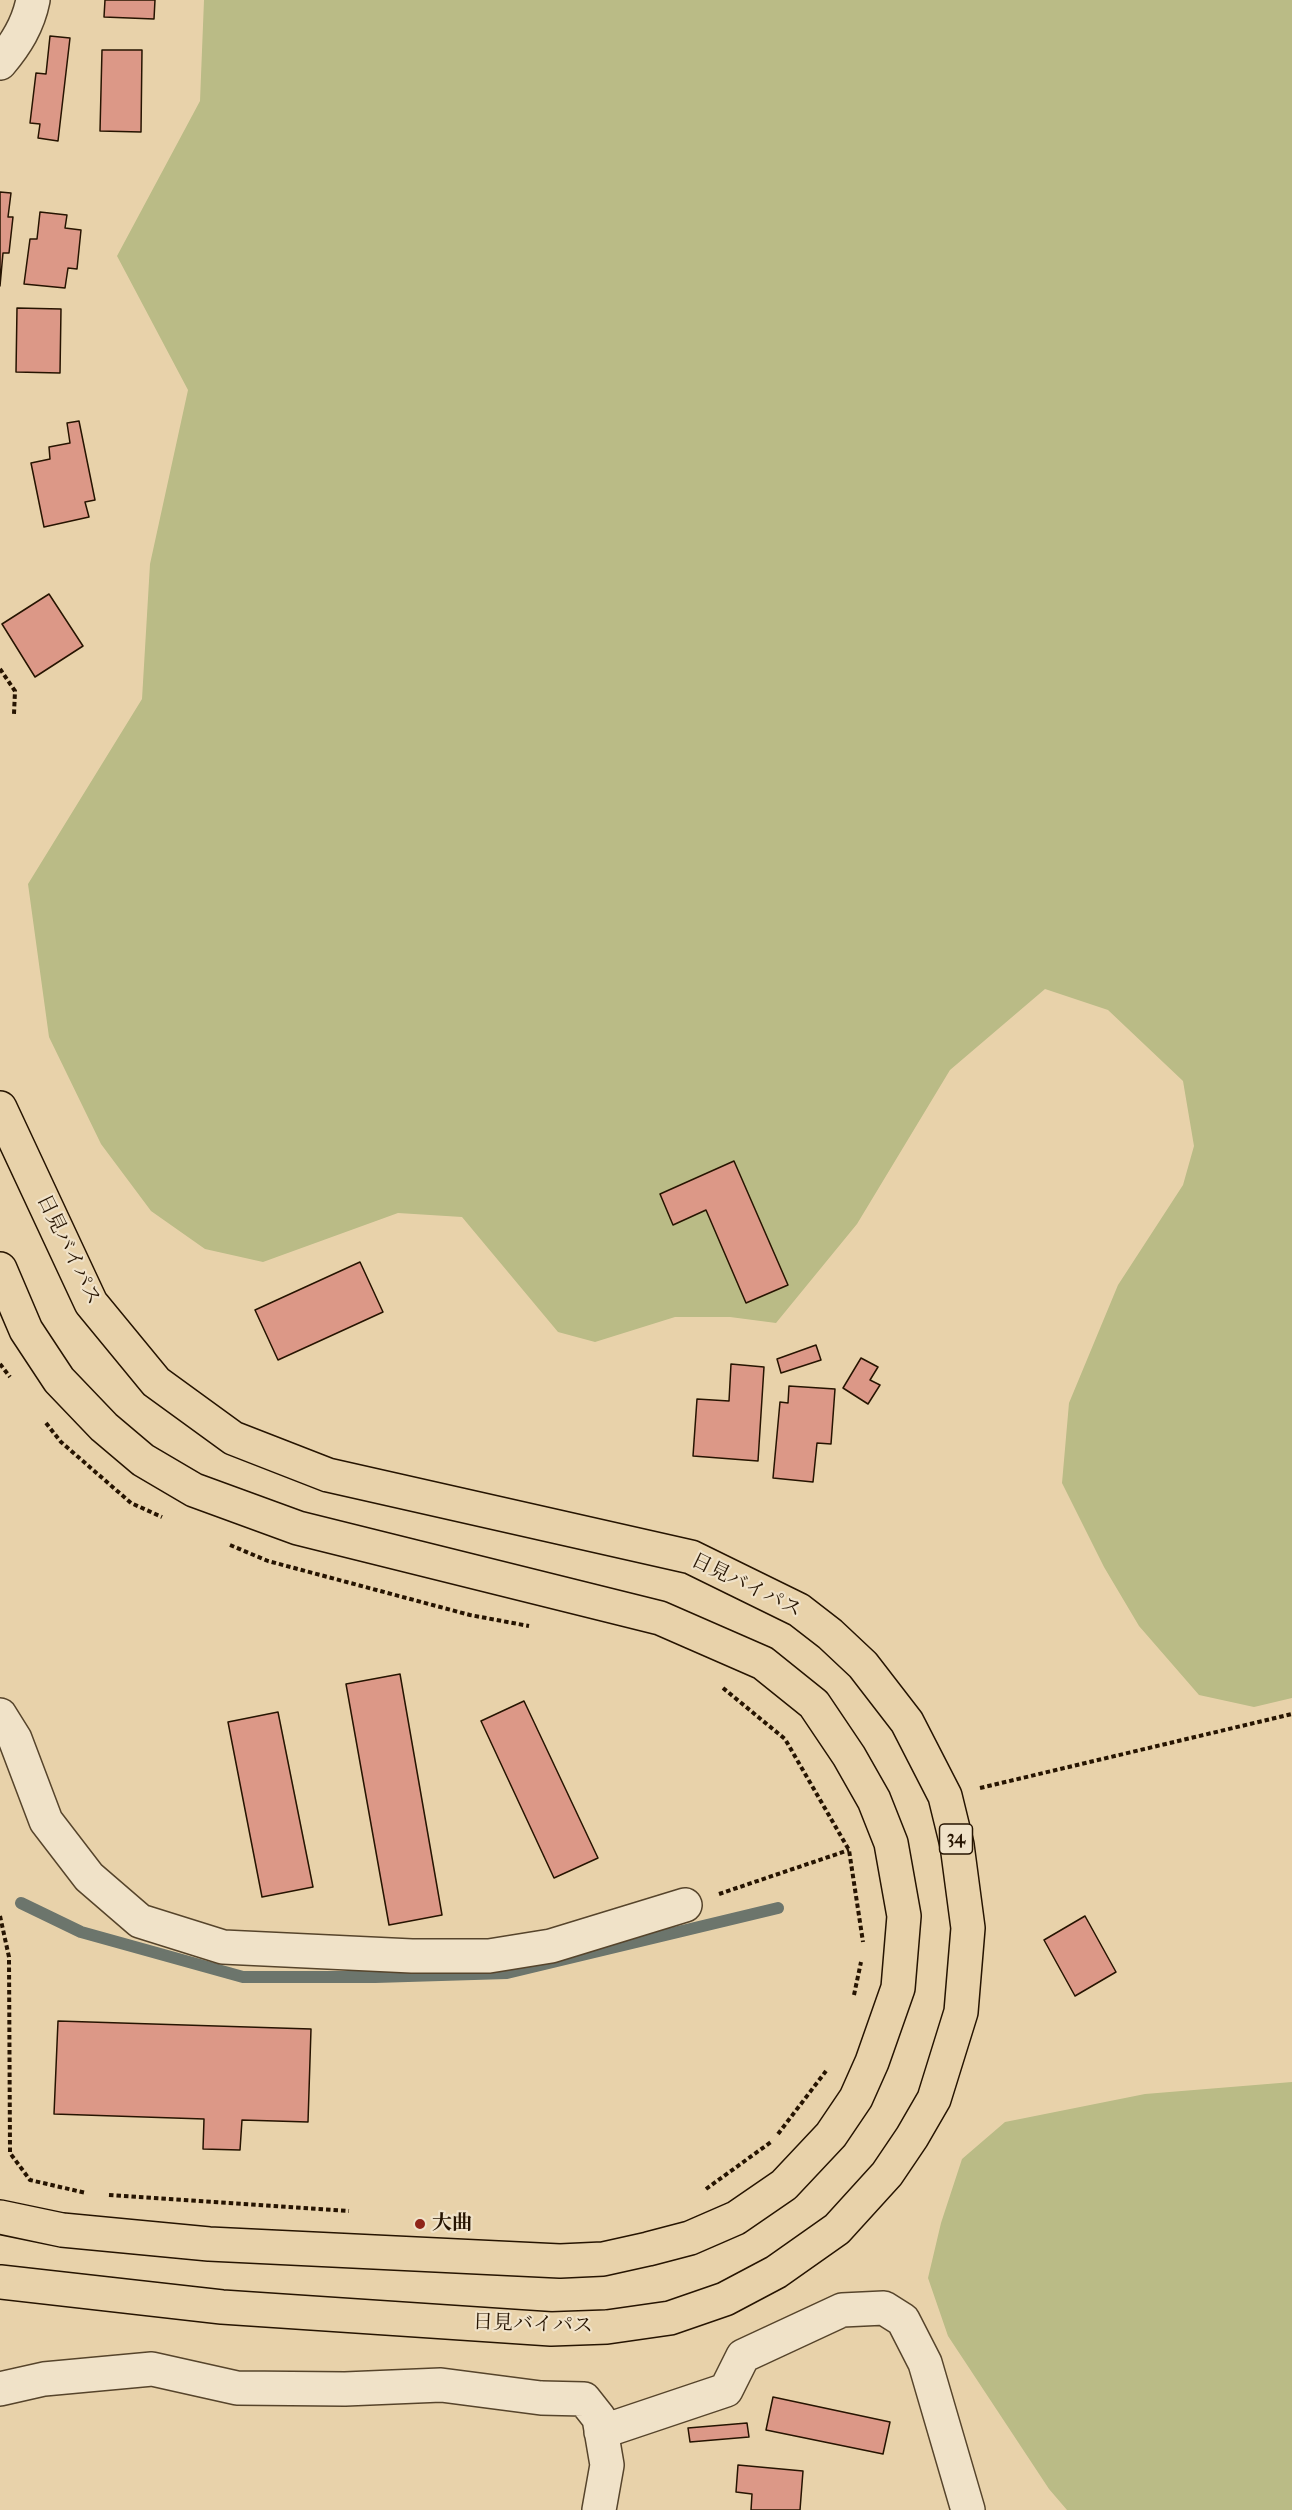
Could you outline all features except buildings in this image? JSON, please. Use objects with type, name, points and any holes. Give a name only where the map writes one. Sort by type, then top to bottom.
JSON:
[{"type":"highway","name":"日見バイパス","points":[[0,1108],[91,1303],[156,1382],[233,1438],[328,1475],[692,1557],[799,1610],[830,1634],[863,1665],[907,1722],[945,1796],[957,1845],[969,1929],[961,2012],[934,2099],[887,2174],[837,2229],[776,2272],[735,2294],[670,2318],[607,2327],[551,2329],[222,2307],[0,2282]]},
{"type":"highway","points":[[0,1269],[26,1330],[59,1380],[104,1427],[143,1460],[194,1490],[298,1528],[660,1618],[764,1663],[814,1704],[849,1756],[874,1800],[891,1843],[904,1916],[898,1988],[872,2062],[856,2098],[831,2134],[784,2185],[736,2218],[690,2238],[603,2259],[560,2261],[209,2244],[62,2230],[0,2217]]},
{"type":"street","points":[[0,63],[15,45],[27,22],[33,0]]},
{"type":"street","points":[[0,1715],[15,1739],[46,1821],[89,1877],[140,1921],[223,1947],[412,1956],[489,1956],[551,1946],[685,1905]]},
{"type":"street","points":[[601,2432],[726,2390],[743,2355],[842,2310],[884,2308],[903,2320],[925,2363],[968,2510]]},
{"type":"street","points":[[0,2389],[44,2379],[152,2369],[237,2388],[345,2389],[441,2385],[541,2398],[584,2399],[599,2418],[606,2465],[599,2510]]},
{"type":"path","points":[[0,669],[15,691],[14,714]]},
{"type":"path","points":[[0,1364],[14,1382]]},
{"type":"path","points":[[41,1416],[61,1442],[131,1503],[173,1521]]},
{"type":"path","points":[[226,1543],[268,1561],[470,1615],[537,1628]]},
{"type":"path","points":[[717,1683],[785,1739],[849,1850],[864,1947]]},
{"type":"path","points":[[945,1796],[1292,1714]]},
{"type":"path","points":[[685,1905],[849,1850]]},
{"type":"path","points":[[0,1916],[9,1957],[9,2153],[30,2180],[86,2193]]},
{"type":"path","points":[[852,2003],[862,1959]]},
{"type":"path","points":[[705,2190],[773,2141],[829,2067]]},
{"type":"path","points":[[98,2194],[357,2212]]},
{"type":"green space","points":[[204,0],[1292,0],[1292,1698],[1254,1707],[1199,1695],[1139,1626],[1104,1567],[1062,1483],[1069,1403],[1118,1285],[1183,1185],[1194,1146],[1183,1081],[1108,1010],[1045,989],[950,1070],[857,1224],[776,1323],[730,1317],[675,1317],[595,1342],[558,1332],[462,1217],[398,1213],[263,1262],[205,1249],[151,1211],[101,1144],[49,1037],[28,884],[142,699],[150,564],[188,390],[117,256],[200,101]]},
{"type":"green space","points":[[1292,2082],[1292,2510],[1067,2510],[1049,2489],[948,2336],[928,2278],[941,2223],[962,2159],[1005,2122],[1145,2094]]},
{"type":"waterway","points":[[21,1903],[81,1932],[243,1977],[375,1977],[507,1973],[778,1908]]},
{"type":"place","name":"大曲","points":[[420,2224]]}]
